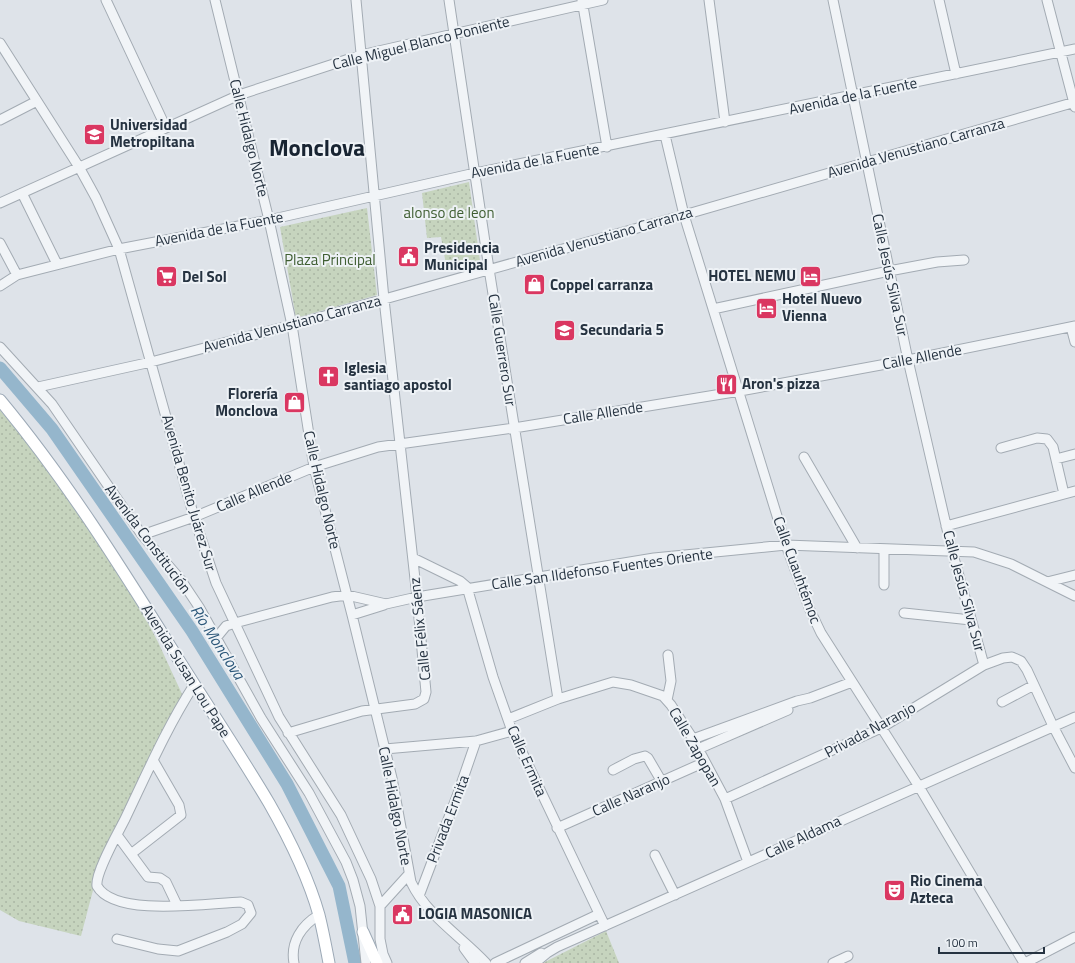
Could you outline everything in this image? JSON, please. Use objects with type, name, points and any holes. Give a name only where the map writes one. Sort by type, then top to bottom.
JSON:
[{"type":"main road","name":"Avenida Susan Lou Pape","points":[[0,400],[29,435],[71,493],[276,815],[301,868],[319,915],[329,963]]},
{"type":"main road","points":[[363,932],[378,963]]},
{"type":"street","points":[[106,0],[166,128]]},
{"type":"street","name":"Calle Hidalgo Norte","points":[[215,0],[269,220],[292,325],[314,466],[396,795],[409,874],[419,896],[460,940],[486,963]]},
{"type":"street","name":"Calle Félix Sáenz","points":[[288,733],[331,718],[375,709],[415,704],[425,696],[417,597],[384,299],[356,0]]},
{"type":"street","name":"Calle Guerrero Sur","points":[[449,0],[489,269],[558,700]]},
{"type":"street","name":"Calle Miguel Blanco Poniente","points":[[0,203],[239,95],[361,55],[583,2],[603,0]]},
{"type":"street","points":[[709,0],[725,122]]},
{"type":"street","name":"Calle Jesús Silva Sur","points":[[834,0],[852,96],[908,360],[952,551],[984,665]]},
{"type":"street","points":[[939,0],[956,74]]},
{"type":"street","points":[[1048,0],[1074,104]]},
{"type":"street","points":[[583,2],[607,147]]},
{"type":"street","name":"Avenida Benito Juárez Sur","points":[[0,43],[79,166],[96,198],[119,249],[194,517],[216,583],[272,703],[288,733],[341,815],[371,879],[380,906],[380,939],[383,954],[387,963]]},
{"type":"street","name":"Avenida de la Fuente","points":[[0,286],[17,275],[119,249],[269,220],[475,173],[607,147],[1075,49]]},
{"type":"street","points":[[0,120],[37,101]]},
{"type":"street","name":"Avenida Venustiano Carranza","points":[[38,387],[151,362],[292,325],[1074,104]]},
{"type":"street","name":"Calle Cuauhtémoc","points":[[665,135],[684,215],[740,391],[786,546],[815,621],[918,785],[1024,963]]},
{"type":"street","points":[[22,193],[57,264]]},
{"type":"street","points":[[0,243],[17,275]]},
{"type":"street","points":[[713,309],[889,271],[937,262],[964,260]]},
{"type":"street","points":[[1073,326],[1075,342]]},
{"type":"street","name":"Calle Allende","points":[[142,535],[194,517],[314,466],[378,447],[514,428],[740,391],[908,360],[1073,326]]},
{"type":"street","name":"Avenida Constitución","points":[[0,347],[38,387],[56,409],[142,535],[189,591],[261,718],[309,793],[334,838],[353,880],[360,906],[366,963]]},
{"type":"street","points":[[1001,448],[1042,437],[1050,442],[1056,458],[1064,494]]},
{"type":"street","points":[[1056,458],[1075,454]]},
{"type":"street","points":[[804,456],[857,548]]},
{"type":"street","points":[[946,526],[1075,492]]},
{"type":"street","name":"Calle San Ildefonso Fuentes Oriente","points":[[352,615],[386,604],[417,597],[654,558],[786,546],[974,552],[1011,564],[1075,596]]},
{"type":"street","points":[[884,549],[884,585]]},
{"type":"street","points":[[413,558],[460,581],[468,589]]},
{"type":"street","points":[[1047,582],[1075,575]]},
{"type":"street","name":"Calle Ermita","points":[[468,589],[493,677],[512,732],[605,926]]},
{"type":"street","name":"Calle San Ildefonso Fuentes Oriente","points":[[216,637],[226,626],[235,622],[332,597],[347,595],[386,604]]},
{"type":"street","points":[[904,613],[972,620]]},
{"type":"street","points":[[667,700],[671,681],[668,655]]},
{"type":"street","name":"Privada Naranjo","points":[[725,799],[881,728],[984,665],[1003,658],[1012,657],[1021,661],[1034,685]]},
{"type":"street","name":"Calle Zapopan","points":[[508,720],[558,700],[616,682],[651,691],[667,700],[698,749],[725,799],[748,862]]},
{"type":"street","points":[[692,739],[852,682]]},
{"type":"street","points":[[117,939],[158,949],[178,951],[228,932],[242,924],[250,913],[248,905],[241,902],[144,906],[116,901],[100,891],[97,886],[97,881],[117,835],[153,760],[174,717],[194,685]]},
{"type":"street","points":[[1002,702],[1034,685],[1052,726],[1075,768]]},
{"type":"street","points":[[698,749],[791,709],[810,698]]},
{"type":"street","name":"Calle Aldama","points":[[535,963],[557,947],[918,785],[1075,717]]},
{"type":"street","points":[[385,749],[476,741],[512,732]]},
{"type":"street","name":"Privada Ermita","points":[[419,896],[476,741]]},
{"type":"street","points":[[613,770],[644,756],[647,757],[662,782]]},
{"type":"street","points":[[131,854],[181,815],[179,805],[153,760]]},
{"type":"street","name":"Calle Naranjo","points":[[557,828],[705,762]]},
{"type":"street","points":[[117,835],[148,877],[160,878],[166,882],[177,905]]},
{"type":"street","points":[[655,855],[675,895]]},
{"type":"street","points":[[380,906],[409,874]]},
{"type":"street","points":[[495,963],[599,914]]},
{"type":"street","points":[[294,963],[293,950],[300,933],[308,922],[319,915]]},
{"type":"street","points":[[1024,963],[1075,937]]},
{"type":"street","name":"Calle Hidalgo Norte","points":[[460,940],[475,963]]},
{"type":"street","points":[[521,963],[527,947]]},
{"type":"street","points":[[525,963],[544,951],[557,947]]},
{"type":"street","points":[[833,963],[848,956]]},
{"type":"green space","name":"alonso de leon","points":[[469,182],[480,261],[447,270],[441,237],[427,238],[422,193]]},
{"type":"green space","name":"Plaza Principal","points":[[367,208],[377,295],[296,318],[280,227]]},
{"type":"green space","points":[[0,410],[28,443],[72,504],[136,600],[158,642],[182,694],[97,875],[81,936],[19,921],[0,910]]},
{"type":"green space","points":[[606,931],[619,963],[543,963]]},
{"type":"waterway","name":"Río Monclova","points":[[0,368],[52,429],[192,631],[287,784],[339,886],[355,963]]},
{"type":"place","name":"Universidad Metropiltana","points":[[95,134]]},
{"type":"place","name":"Presidencia Municipal","points":[[408,257]]},
{"type":"place","name":"HOTEL NEMU","points":[[811,276]]},
{"type":"place","name":"Del Sol","points":[[167,277]]},
{"type":"place","name":"Coppel carranza","points":[[534,285]]},
{"type":"place","name":"Hotel Nuevo Vienna","points":[[766,308]]},
{"type":"place","name":"Secundaria 5","points":[[564,330]]},
{"type":"place","name":"Iglesia santiago apostol","points":[[328,377]]},
{"type":"place","name":"Aron's pizza","points":[[726,384]]},
{"type":"place","name":"Florería Monclova","points":[[294,403]]},
{"type":"place","name":"Rio Cinema Azteca","points":[[894,890]]},
{"type":"place","name":"LOGIA MASONICA","points":[[402,914]]},
{"type":"district","name":"Monclova","points":[[317,148]]}]
